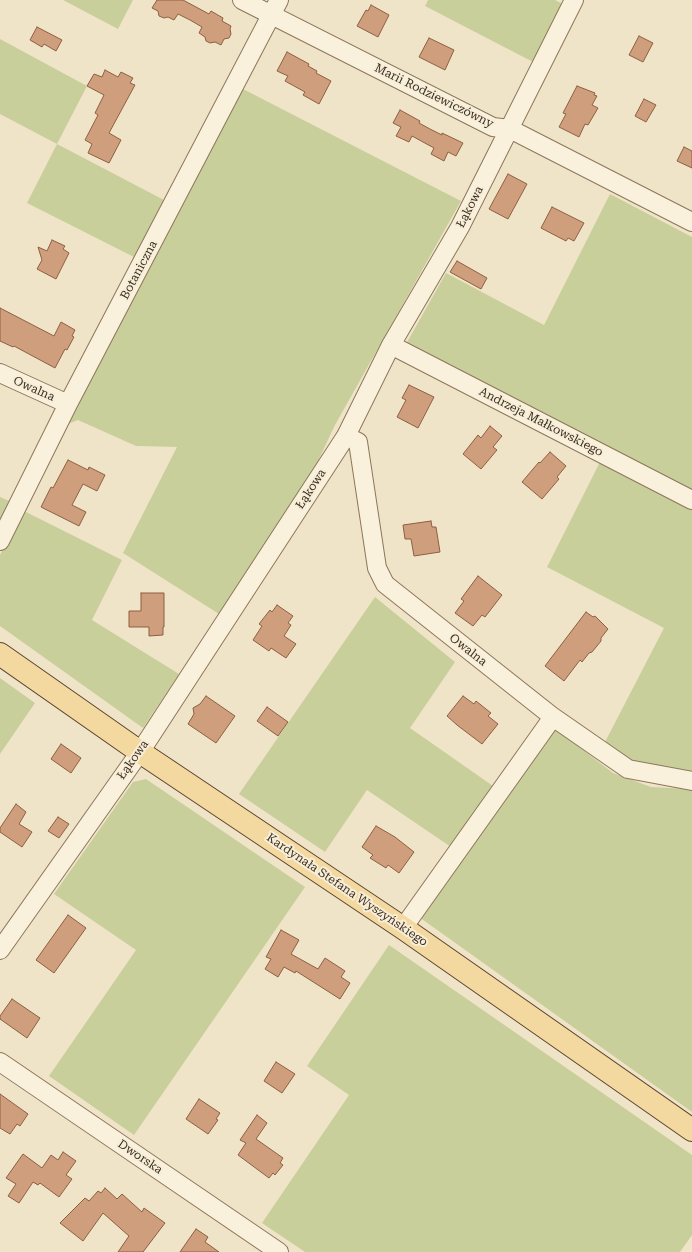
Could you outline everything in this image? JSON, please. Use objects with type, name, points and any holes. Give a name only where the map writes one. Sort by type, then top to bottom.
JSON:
[{"type":"main road","name":"Kardynała Stefana Wyszyńskiego","points":[[0,654],[140,752],[404,928],[692,1130]]},
{"type":"street","name":"Marii Rodziewiczówny","points":[[242,0],[271,16],[494,127],[510,128],[692,222]]},
{"type":"street","name":"Botaniczna","points":[[0,541],[68,404],[279,0]]},
{"type":"street","name":"Łąkowa","points":[[0,950],[140,752],[346,436],[391,345],[460,227],[574,0]]},
{"type":"street","name":"Andrzeja Małkowskiego","points":[[391,345],[692,500]]},
{"type":"street","name":"Owalna","points":[[0,373],[68,404]]},
{"type":"street","name":"Owalna","points":[[346,436],[358,442],[377,568],[385,584],[553,717],[628,769],[692,781]]},
{"type":"street","points":[[404,928],[553,717]]},
{"type":"street","name":"Dworska","points":[[0,1062],[279,1252]]},
{"type":"green space","points":[[63,0],[133,0],[118,29]]},
{"type":"green space","points":[[428,0],[555,0],[563,4],[533,62],[425,6]]},
{"type":"green space","points":[[0,39],[87,86],[57,144],[0,114]]},
{"type":"green space","points":[[243,89],[461,201],[335,425],[311,476],[219,614],[123,553],[177,447],[136,446],[78,420],[63,426]]},
{"type":"green space","points":[[57,144],[164,200],[134,257],[27,203]]},
{"type":"green space","points":[[610,194],[692,237],[692,490],[406,344],[446,273],[544,325]]},
{"type":"green space","points":[[601,460],[692,507],[692,773],[664,770],[625,758],[605,742],[664,628],[547,567]]},
{"type":"green space","points":[[0,497],[14,503],[0,531]]},
{"type":"green space","points":[[22,510],[122,560],[92,620],[179,674],[143,728],[0,626],[0,555]]},
{"type":"green space","points":[[375,597],[455,662],[410,728],[493,786],[451,847],[367,790],[325,852],[239,794]]},
{"type":"green space","points":[[0,678],[35,703],[0,754]]},
{"type":"green space","points":[[553,727],[613,773],[651,787],[692,789],[692,1112],[419,917]]},
{"type":"green space","points":[[146,779],[305,887],[134,1135],[49,1076],[136,950],[54,894],[133,782]]},
{"type":"green space","points":[[389,945],[692,1155],[692,1235],[680,1252],[305,1252],[262,1223],[349,1095],[307,1066]]},
{"type":"building","points":[[157,0],[183,0],[209,14],[211,11],[223,18],[222,21],[231,26],[231,34],[229,38],[224,39],[221,45],[215,42],[210,43],[206,41],[205,37],[199,33],[202,27],[190,20],[178,14],[174,20],[168,17],[164,18],[159,16],[158,11],[152,8]]},
{"type":"building","points":[[371,5],[389,15],[378,37],[357,26],[366,10],[368,11]]},
{"type":"building","points":[[37,27],[62,40],[56,51],[44,44],[42,47],[30,40]]},
{"type":"building","points":[[639,36],[653,43],[643,62],[629,55]]},
{"type":"building","points":[[429,38],[454,50],[445,70],[419,57]]},
{"type":"building","points":[[287,52],[309,64],[308,66],[317,71],[316,73],[331,81],[319,104],[303,95],[305,92],[285,81],[288,76],[277,71]]},
{"type":"building","points":[[105,70],[118,77],[121,72],[133,78],[130,83],[135,85],[109,133],[121,140],[109,163],[88,153],[92,144],[85,140],[98,115],[95,113],[104,95],[87,86],[94,74],[102,77]]},
{"type":"building","points":[[577,86],[595,93],[594,95],[597,96],[592,105],[598,108],[588,125],[585,124],[579,137],[559,127],[566,114],[563,113]]},
{"type":"building","points":[[644,99],[656,105],[646,122],[635,116]]},
{"type":"building","points":[[400,110],[420,121],[419,123],[430,129],[463,143],[456,156],[448,152],[444,161],[431,154],[434,148],[412,136],[409,142],[396,136],[401,127],[393,123]]},
{"type":"building","points":[[684,147],[692,151],[692,168],[677,161]]},
{"type":"building","points":[[508,174],[527,184],[508,219],[489,209]]},
{"type":"building","points":[[552,207],[584,223],[574,241],[568,238],[566,241],[541,228]]},
{"type":"building","points":[[52,240],[65,246],[63,249],[69,253],[56,279],[37,269],[42,260],[38,247],[47,251]]},
{"type":"building","points":[[457,261],[487,278],[481,289],[450,272]]},
{"type":"building","points":[[0,308],[54,336],[61,322],[75,330],[72,336],[74,337],[67,350],[65,349],[55,368],[14,346],[13,347],[0,341]]},
{"type":"building","points":[[409,385],[434,397],[418,428],[397,417],[406,400],[402,398]]},
{"type":"building","points":[[490,426],[502,436],[493,447],[497,450],[481,469],[463,454],[478,435],[481,438]]},
{"type":"building","points":[[550,452],[566,466],[557,477],[559,479],[542,499],[522,482],[539,462],[540,463]]},
{"type":"building","points":[[68,460],[88,470],[89,467],[105,475],[97,491],[83,484],[72,505],[86,512],[79,526],[41,507],[51,487],[53,488]]},
{"type":"building","points":[[431,521],[432,527],[436,527],[440,552],[414,556],[411,539],[405,539],[403,525]]},
{"type":"building","points":[[478,576],[502,595],[485,617],[482,615],[473,626],[455,613],[464,601],[461,599]]},
{"type":"building","points":[[141,593],[164,593],[163,635],[149,636],[149,627],[129,627],[129,611],[141,611]]},
{"type":"building","points":[[277,605],[293,616],[288,623],[291,625],[284,636],[296,644],[286,658],[271,648],[269,651],[253,640],[262,626],[259,624],[270,610],[272,612]]},
{"type":"building","points":[[586,612],[593,617],[595,616],[608,629],[592,652],[589,653],[582,662],[580,660],[564,681],[545,666]]},
{"type":"building","points":[[206,696],[235,716],[216,743],[188,724],[194,714],[193,708],[200,704]]},
{"type":"building","points":[[463,696],[474,704],[476,701],[491,713],[488,716],[498,724],[482,744],[447,716]]},
{"type":"building","points":[[267,707],[288,722],[278,736],[257,721]]},
{"type":"building","points":[[61,744],[81,758],[71,773],[51,759]]},
{"type":"building","points":[[16,804],[26,812],[19,824],[32,832],[22,847],[0,832],[0,828]]},
{"type":"building","points":[[58,817],[69,824],[59,838],[48,831]]},
{"type":"building","points":[[376,826],[395,837],[414,852],[399,873],[388,865],[386,868],[370,858],[373,855],[362,847]]},
{"type":"building","points":[[68,915],[86,928],[54,973],[36,960]]},
{"type":"building","points":[[281,930],[299,940],[291,954],[318,969],[325,958],[345,971],[341,977],[350,983],[340,999],[296,971],[295,973],[284,967],[278,977],[265,969],[271,959],[266,957]]},
{"type":"building","points":[[12,999],[40,1018],[27,1038],[0,1019],[0,1016]]},
{"type":"building","points":[[276,1062],[295,1074],[282,1093],[264,1081]]},
{"type":"building","points":[[0,1094],[28,1114],[20,1126],[17,1124],[10,1134],[0,1128]]},
{"type":"building","points":[[199,1099],[220,1113],[216,1119],[218,1120],[208,1134],[186,1119]]},
{"type":"building","points":[[257,1115],[267,1123],[256,1139],[283,1158],[280,1163],[283,1165],[275,1175],[273,1173],[269,1178],[238,1155],[246,1143],[240,1140]]},
{"type":"building","points":[[63,1152],[76,1161],[66,1175],[72,1179],[59,1197],[40,1183],[38,1185],[33,1182],[19,1203],[8,1196],[16,1184],[6,1178],[23,1154],[42,1168],[51,1155],[58,1160]]},
{"type":"building","points":[[105,1188],[117,1199],[122,1194],[142,1212],[144,1208],[165,1223],[143,1252],[118,1252],[129,1236],[103,1213],[83,1241],[60,1223],[85,1198],[89,1201],[98,1191],[101,1193]]},
{"type":"building","points":[[196,1229],[208,1237],[205,1242],[219,1252],[180,1252]]}]
